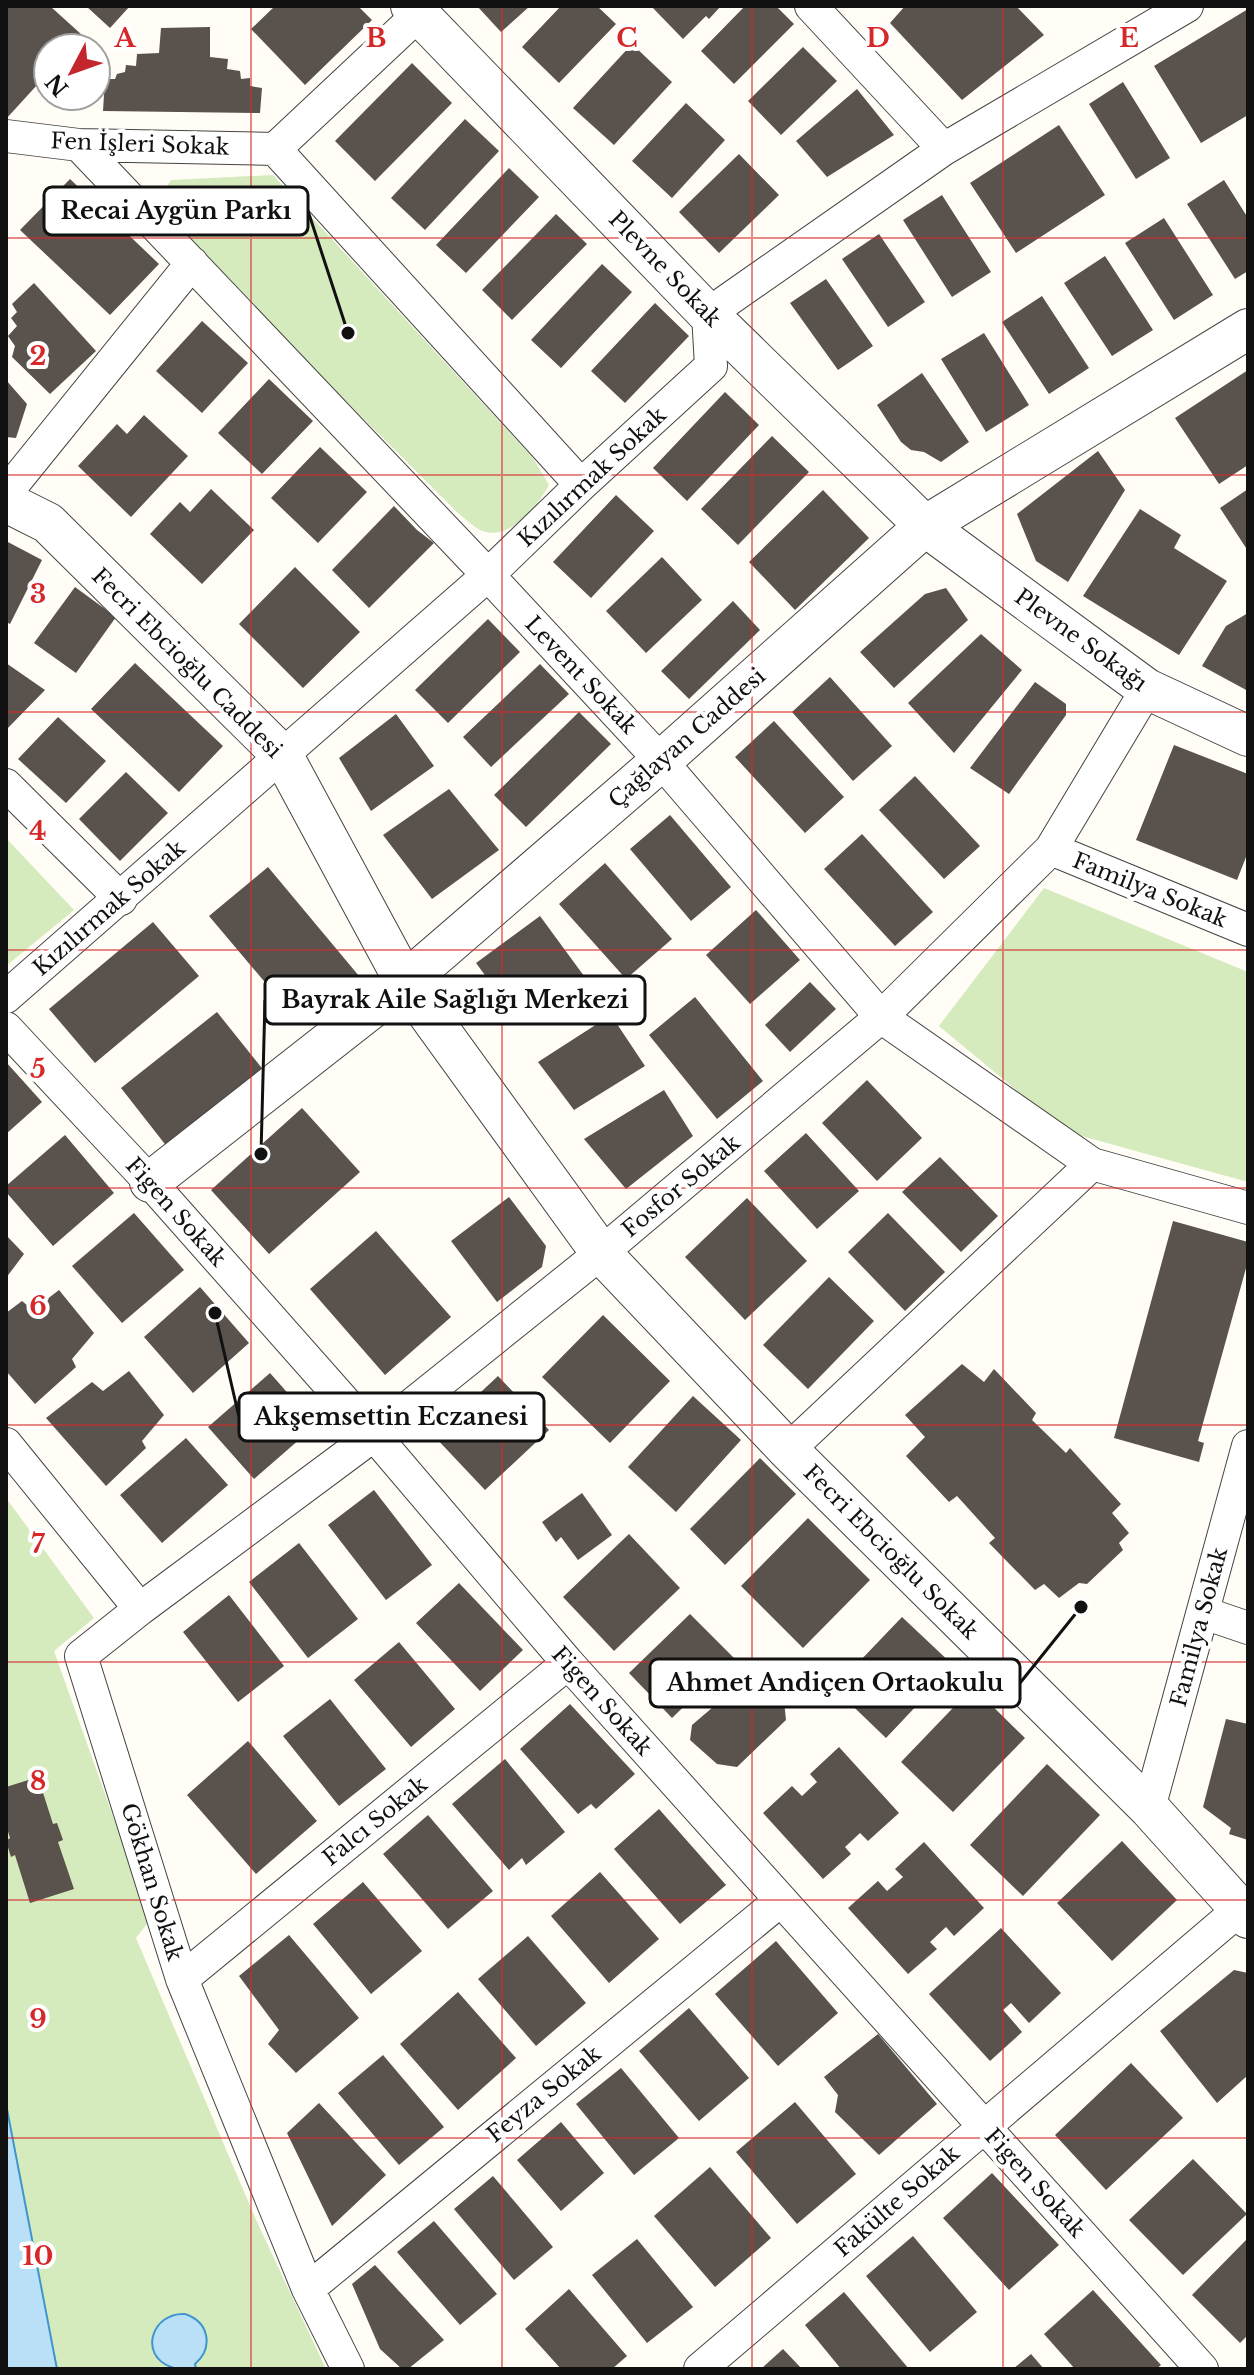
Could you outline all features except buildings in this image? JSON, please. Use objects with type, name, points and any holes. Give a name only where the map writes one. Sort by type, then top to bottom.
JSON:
[{"type":"street","points":[[811,6],[944,149]]},
{"type":"street","points":[[708,314],[944,149],[1187,6]]},
{"type":"street","points":[[415,10],[275,149],[581,485]]},
{"type":"street","name":"Plevne Sokak","points":[[415,10],[708,314],[925,526]]},
{"type":"street","name":"Fen İşleri Sokak","points":[[6,136],[79,145],[275,149]]},
{"type":"street","name":"Levent Sokak","points":[[79,145],[661,761],[881,1017],[1092,1164],[1248,1208]]},
{"type":"street","points":[[6,493],[192,263]]},
{"type":"street","name":"Kızılırmak Sokak","points":[[6,997],[488,575],[711,366],[708,314]]},
{"type":"street","name":"Çağlayan Caddesi","points":[[150,1182],[405,982],[661,761],[925,526],[1248,329]]},
{"type":"street","name":"Fecri Ebcioğlu Caddesi","points":[[6,502],[48,523],[283,756],[405,982],[601,1253]]},
{"type":"street","name":"Plevne Sokağı","points":[[925,526],[1147,689],[1248,736]]},
{"type":"street","name":"Fosfor Sokak","points":[[140,1609],[374,1435],[601,1253],[881,1017],[1051,849],[1147,689]]},
{"type":"street","points":[[6,785],[121,899]]},
{"type":"street","name":"Familya Sokak","points":[[1051,849],[1248,930]]},
{"type":"street","name":"Figen Sokak","points":[[6,1028],[150,1182],[374,1435],[568,1663],[1202,2369]]},
{"type":"street","points":[[788,1450],[1092,1164]]},
{"type":"street","name":"Fecri Ebcioğlu Sokak","points":[[601,1253],[788,1450],[1149,1808],[1244,1913]]},
{"type":"street","points":[[6,1444],[140,1609]]},
{"type":"street","name":"Familya Sokak","points":[[1149,1808],[1248,1446]]},
{"type":"street","name":"Gökhan Sokak","points":[[140,1609],[81,1656],[182,1979],[308,2289],[348,2369]]},
{"type":"street","points":[[1204,1613],[1248,1628]]},
{"type":"street","name":"Falcı Sokak","points":[[182,1979],[568,1663]]},
{"type":"street","name":"Feyza Sokak","points":[[308,2289],[781,1900]]},
{"type":"street","name":"Fakülte Sokak","points":[[700,2369],[984,2126],[1244,1913]]},
{"type":"green space","points":[[273,175],[533,458],[549,485],[538,502],[515,525],[496,533],[486,532],[459,514],[153,208],[171,180]]},
{"type":"green space","points":[[6,838],[74,910],[6,966]]},
{"type":"green space","points":[[1044,888],[1248,972],[1248,1182],[1067,1132],[939,1026]]},
{"type":"green space","points":[[6,1498],[94,1618],[54,1651],[150,1920],[136,1938],[257,2222],[326,2369],[57,2369],[6,2104]]},
{"type":"water","points":[[6,2104],[57,2369],[6,2369]]},
{"type":"water","points":[[185,2314],[199,2323],[206,2336],[205,2350],[195,2364],[196,2369],[171,2367],[161,2361],[152,2344],[157,2327],[164,2320]]},
{"type":"place","name":"Recai Aygün Parkı","points":[[348,333]]},
{"type":"place","name":"Bayrak Aile Sağlığı Merkezi","points":[[261,1154]]},
{"type":"place","name":"Akşemsettin Eczanesi","points":[[215,1313]]},
{"type":"place","name":"Ahmet Andiçen Ortaokulu","points":[[1081,1607]]}]
